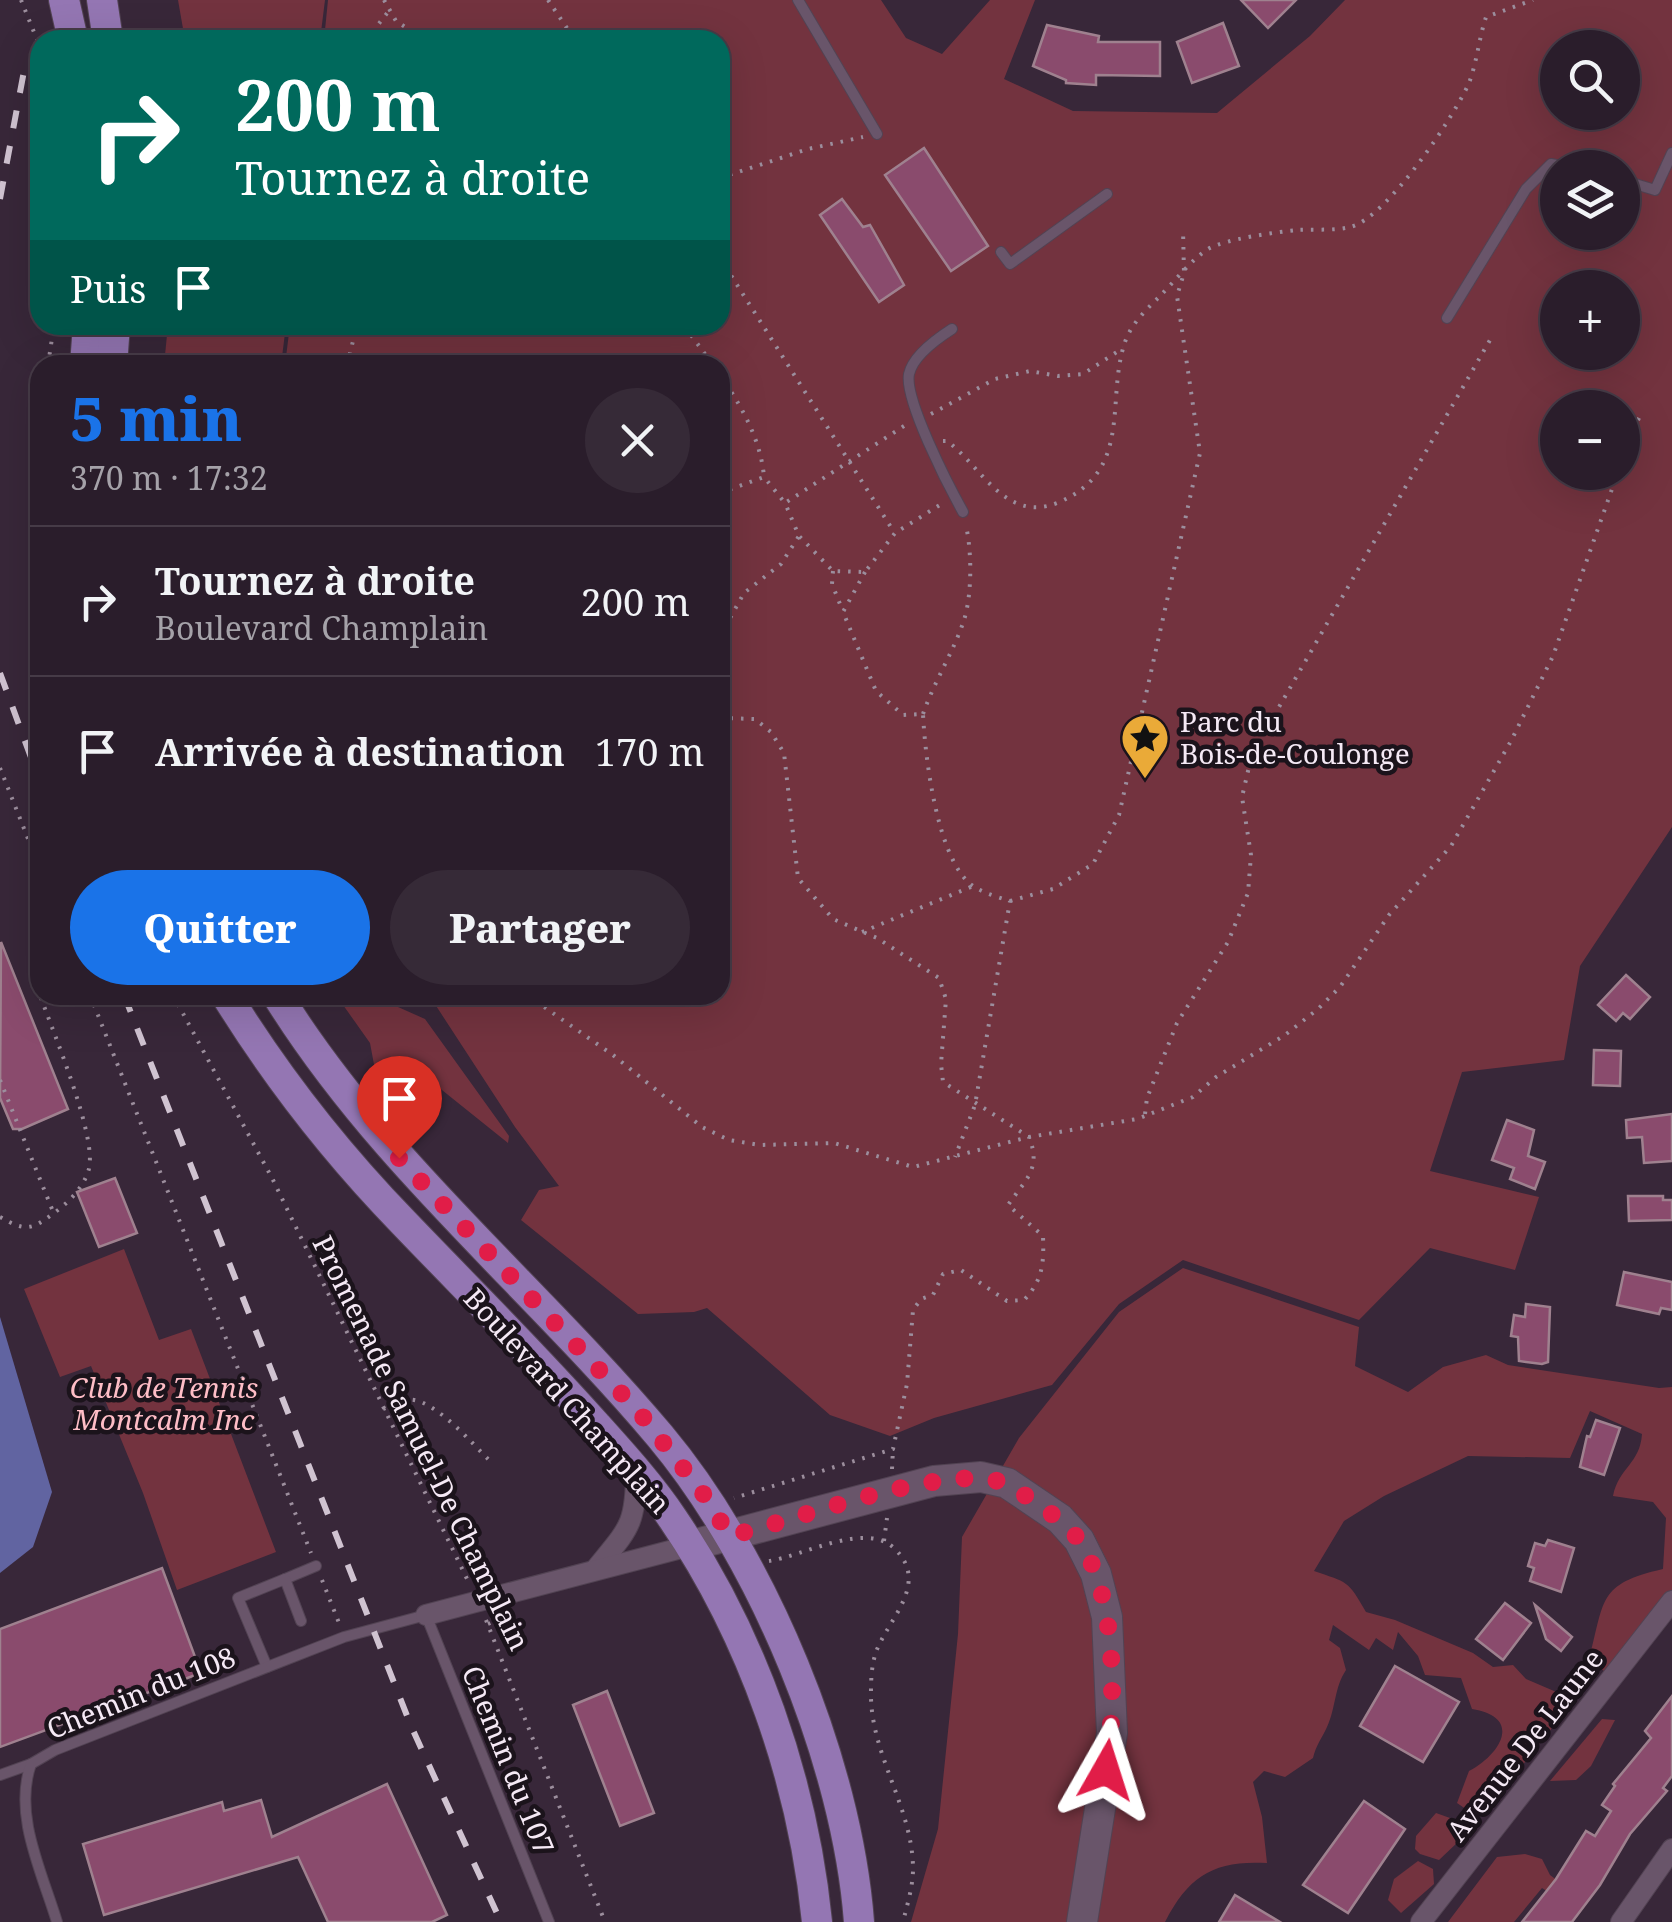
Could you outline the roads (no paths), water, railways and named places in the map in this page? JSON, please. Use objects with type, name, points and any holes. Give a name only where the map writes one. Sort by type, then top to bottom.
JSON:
[{"type":"main road","points":[[64,0],[71,30]]},
{"type":"main road","points":[[102,0],[106,30]]},
{"type":"main road","name":"Boulevard Champlain","points":[[233,1005],[340,1152],[400,1220],[554,1378],[636,1472],[690,1546],[718,1595],[782,1744],[805,1839],[817,1922]]},
{"type":"main road","name":"Boulevard Champlain","points":[[283,1005],[355,1107],[421,1183],[639,1412],[702,1492],[741,1533],[830,1773],[848,1840],[859,1922]]},
{"type":"street","points":[[595,1570],[626,1530],[636,1510],[636,1472]]},
{"type":"street","points":[[426,1615],[934,1481],[980,1477],[1007,1483],[1060,1519],[1079,1540],[1096,1574],[1107,1617],[1112,1733],[1082,1922]]},
{"type":"street","name":"Avenue De Laune","points":[[1421,1922],[1672,1601]]},
{"type":"street","points":[[1621,1922],[1672,1849]]},
{"type":"lane","points":[[798,0],[877,134]]},
{"type":"lane","points":[[1640,185],[1655,190],[1672,154]]},
{"type":"lane","points":[[1447,318],[1526,189],[1540,174]]},
{"type":"lane","points":[[1001,252],[1010,264],[1106,194]]},
{"type":"lane","points":[[952,329],[938,338],[910,369],[908,391],[962,512]]},
{"type":"lane","points":[[267,1667],[238,1598],[316,1566]]},
{"type":"lane","points":[[285,1579],[301,1620]]},
{"type":"lane","name":"Chemin du 108","points":[[57,1922],[25,1814],[23,1786],[31,1764],[55,1750],[267,1667],[344,1638],[426,1615]]},
{"type":"lane","name":"Chemin du 107","points":[[426,1615],[549,1922]]},
{"type":"lane","points":[[0,1774],[31,1764]]},
{"type":"water","points":[[0,1317],[52,1492],[33,1547],[0,1573]]},
{"type":"railway","points":[[0,199],[24,71]]},
{"type":"railway","points":[[0,673],[30,755]]},
{"type":"railway","points":[[128,1005],[411,1726],[501,1922]]},
{"type":"place","name":"Parc du Bois-de-Coulonge","points":[[1145,780]]},
{"type":"park label","name":"Club de Tennis Montcalm Inc","points":[[164,1404]]}]
